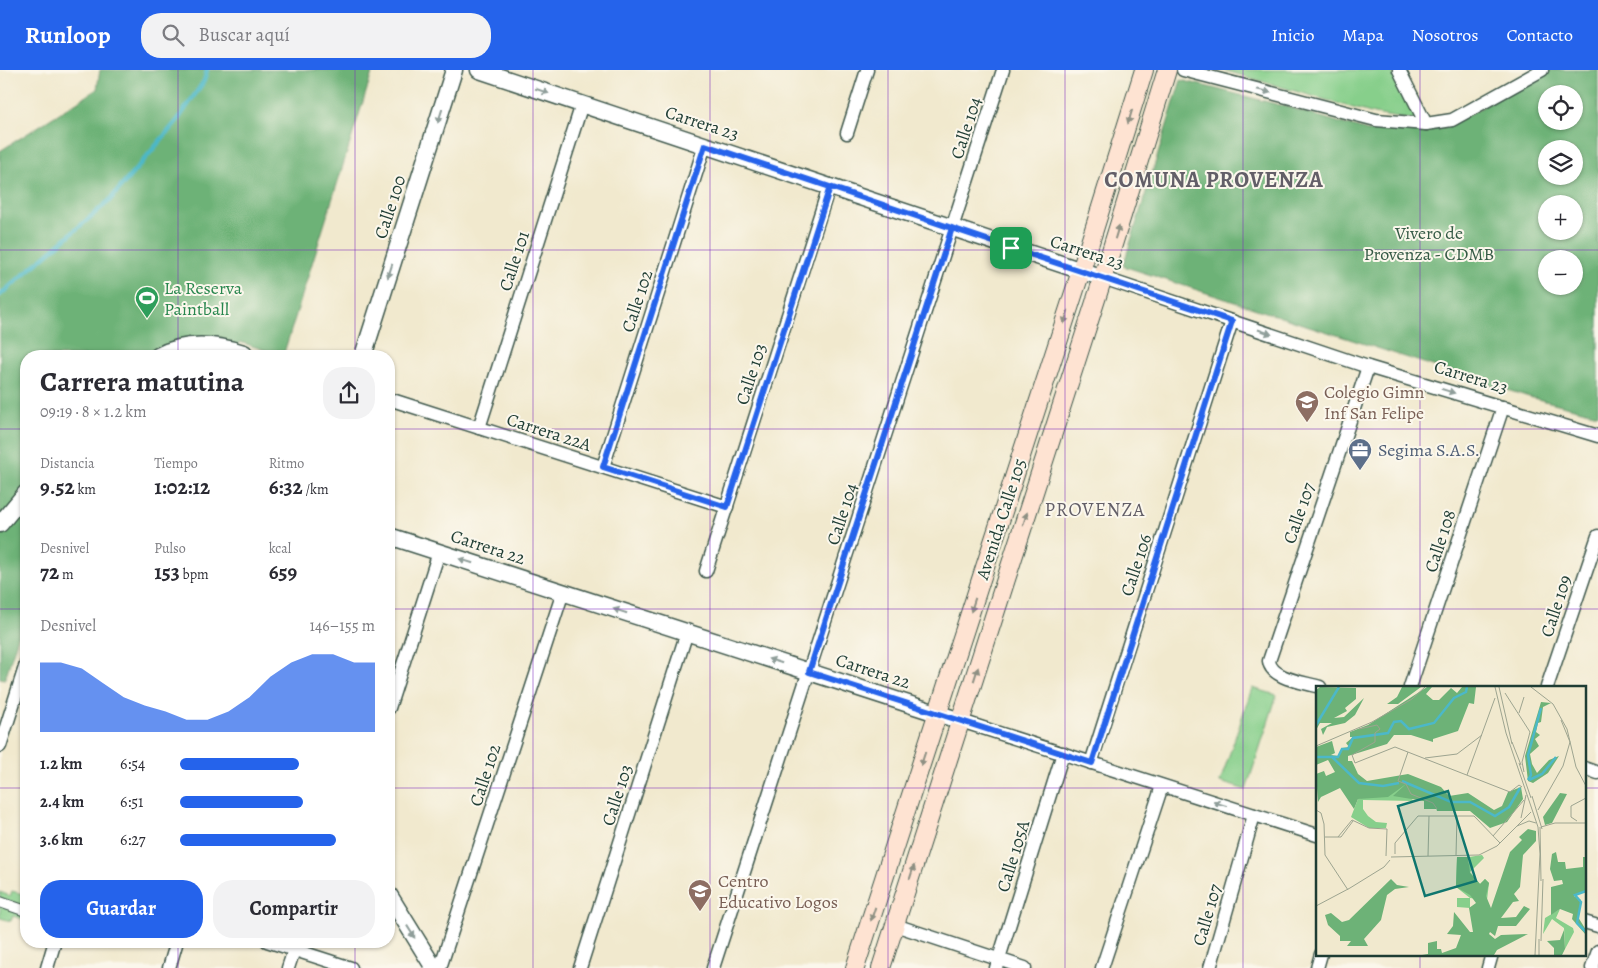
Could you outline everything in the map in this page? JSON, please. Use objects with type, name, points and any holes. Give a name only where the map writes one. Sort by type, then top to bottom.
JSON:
[{"type":"main road","name":"Avenida Calle 105","points":[[855,968],[1081,271],[1144,70]]},
{"type":"main road","name":"Avenida Calle 105","points":[[881,968],[1103,278],[1166,70]]},
{"type":"street","name":"Calle 100","points":[[365,350],[454,70]]},
{"type":"street","name":"Carrera 23","points":[[480,70],[1368,367],[1598,436]]},
{"type":"street","points":[[847,133],[867,70]]},
{"type":"street","name":"Calle 104","points":[[713,968],[1003,70]]},
{"type":"street","points":[[1183,70],[1376,120],[1426,124],[1452,120],[1542,70]]},
{"type":"street","points":[[1399,70],[1426,124]]},
{"type":"street","name":"Calle 101","points":[[479,428],[582,104]]},
{"type":"street","name":"Calle 102","points":[[603,467],[705,145]]},
{"type":"street","name":"Calle 103","points":[[706,571],[830,187]]},
{"type":"street","name":"Calle 106","points":[[1092,763],[1232,321]]},
{"type":"street","points":[[173,350],[193,346],[219,346],[232,350]]},
{"type":"street","name":"Calle 107","points":[[1317,686],[1282,676],[1273,670],[1269,660],[1368,367]]},
{"type":"street","name":"Carrera 22A","points":[[395,401],[727,507]]},
{"type":"street","name":"Calle 108","points":[[1410,686],[1503,407]]},
{"type":"street","points":[[0,524],[20,500]]},
{"type":"street","name":"Calle 109","points":[[1548,686],[1598,536]]},
{"type":"street","name":"Carrera 22","points":[[395,538],[1316,835]]},
{"type":"street","points":[[395,689],[439,552]]},
{"type":"street","name":"Calle 102","points":[[440,968],[563,592]]},
{"type":"street","name":"Calle 103","points":[[580,968],[687,632]]},
{"type":"street","points":[[0,746],[20,683]]},
{"type":"street","name":"Calle 105A","points":[[997,964],[1063,753]]},
{"type":"street","points":[[1586,769],[1598,773]]},
{"type":"street","points":[[1102,968],[1162,786]]},
{"type":"street","name":"Calle 107","points":[[1210,968],[1254,815]]},
{"type":"street","points":[[0,902],[20,909]]},
{"type":"street","points":[[395,905],[434,968]]},
{"type":"street","points":[[895,925],[997,964],[1025,968]]},
{"type":"street","points":[[47,968],[53,948]]},
{"type":"street","points":[[169,968],[176,948]]},
{"type":"street","points":[[288,948],[351,968]]},
{"type":"street","points":[[288,968],[294,950]]},
{"type":"street","points":[[1592,968],[1598,951]]},
{"type":"street","points":[[1317,968],[1321,956]]},
{"type":"green space","name":"La Reserva Paintball","points":[[100,70],[373,70],[285,350],[265,350],[240,342],[237,350],[20,350],[20,630],[5,679],[0,678],[0,151],[97,89]]},
{"type":"green space","points":[[1223,70],[1391,70],[1417,121],[1374,114]]},
{"type":"green space","name":"Vivero de Provenza - CDMB","points":[[1549,70],[1598,70],[1598,414],[1529,397],[1123,266],[1181,80],[1284,106],[1368,131],[1446,127]]},
{"type":"green space","points":[[1252,688],[1277,695],[1246,790],[1220,782]]},
{"type":"green space","points":[[12,891],[20,893],[20,918],[13,916],[11,921],[0,918],[0,892],[10,896]]},
{"type":"waterway","points":[[0,295],[109,201],[177,121],[204,81],[207,70]]},
{"type":"place","name":"La Reserva Paintball","points":[[147,319]]},
{"type":"place","name":"Colegio Gimn Inf San Felipe","points":[[1307,423]]},
{"type":"place","name":"Segima S.A.S.","points":[[1360,471]]},
{"type":"place","name":"Centro Educativo Logos","points":[[700,912]]},
{"type":"district","name":"COMUNA PROVENZA","points":[[1214,180]]},
{"type":"district","name":"PROVENZA","points":[[1095,510]]},
{"type":"route","points":[[1011,248],[952,228],[830,187],[727,507],[603,467],[705,145],[891,207],[952,228],[809,672],[1092,763],[1232,321],[1011,248]]}]
